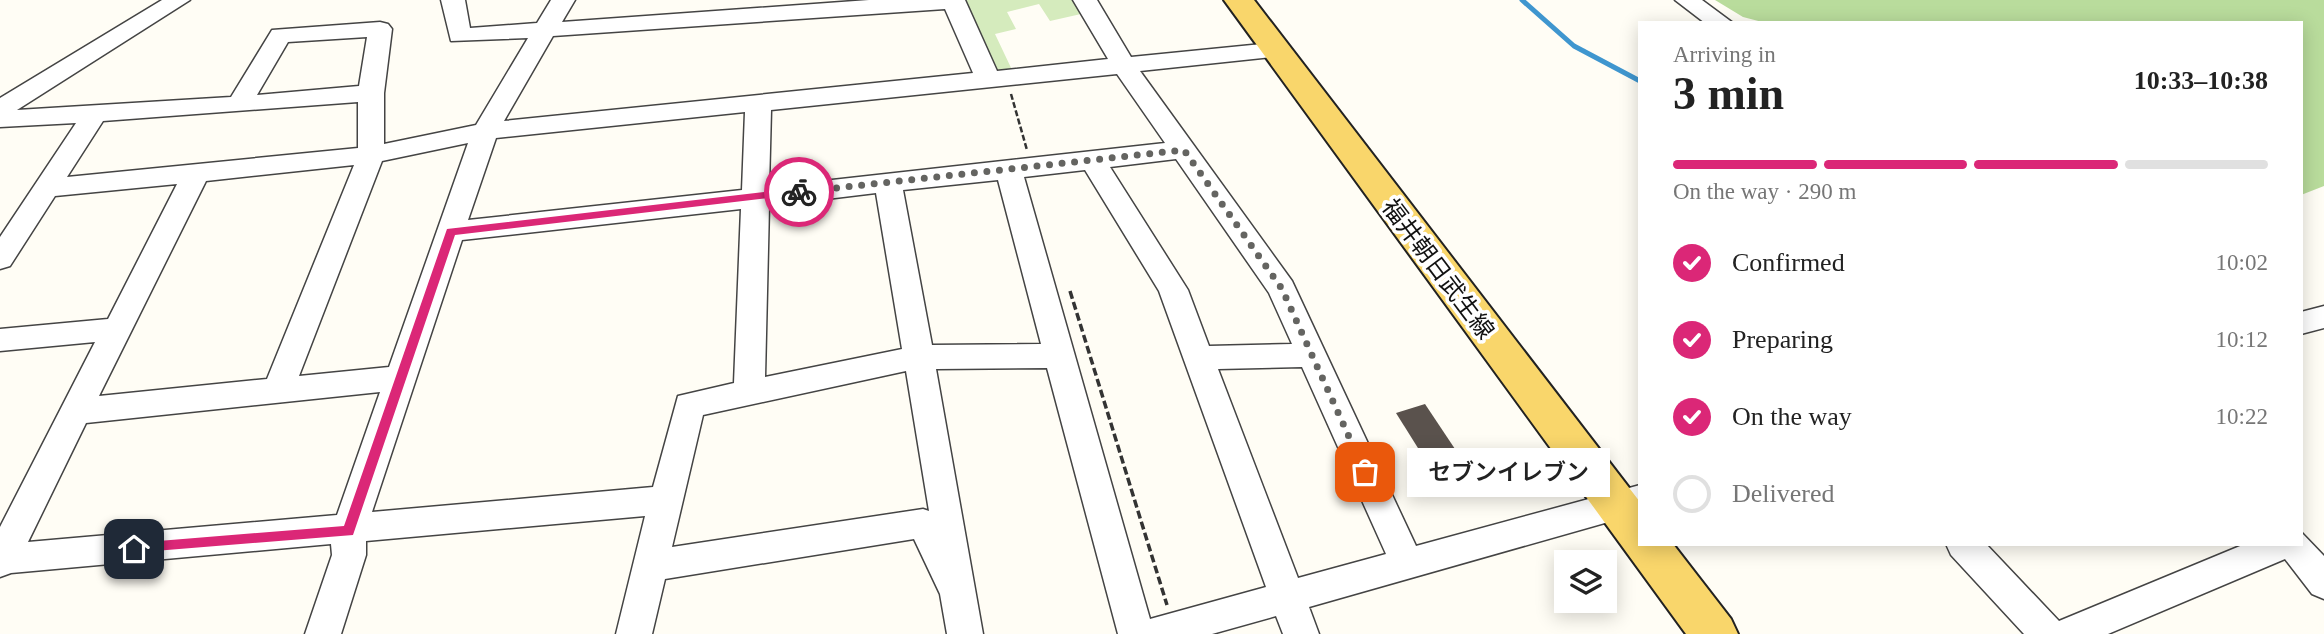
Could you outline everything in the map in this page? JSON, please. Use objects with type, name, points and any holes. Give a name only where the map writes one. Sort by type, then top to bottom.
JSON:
[{"type":"main road","name":"福井朝日武生線","points":[[1238,0],[1273,50],[1632,513]]},
{"type":"main road","points":[[1648,546],[1714,634]]},
{"type":"street","points":[[0,109],[178,0]]},
{"type":"street","points":[[453,0],[459,36],[953,0],[997,77]]},
{"type":"street","points":[[323,634],[349,555],[348,531],[485,131],[563,0]]},
{"type":"street","points":[[1085,0],[1123,65],[1282,289],[1408,565]]},
{"type":"street","points":[[1687,0],[1718,21]]},
{"type":"street","points":[[239,105],[280,35],[380,29],[371,93],[371,155],[278,391]]},
{"type":"street","points":[[45,188],[195,175],[371,155],[485,131],[1273,50]]},
{"type":"street","points":[[0,119],[239,105],[371,93]]},
{"type":"street","points":[[749,392],[758,103]]},
{"type":"street","points":[[0,259],[95,113]]},
{"type":"street","points":[[450,232],[1184,150]]},
{"type":"street","points":[[1091,160],[1173,290],[1301,634]]},
{"type":"street","points":[[1020,168],[1058,356],[1136,634]]},
{"type":"street","points":[[1,561],[195,175]]},
{"type":"street","points":[[888,182],[955,560],[965,634]]},
{"type":"street","points":[[2303,322],[2324,317]]},
{"type":"street","points":[[0,340],[118,328]]},
{"type":"street","points":[[1199,358],[1311,355]]},
{"type":"street","points":[[634,634],[689,405],[919,357],[1058,356]]},
{"type":"street","points":[[77,411],[400,378]]},
{"type":"street","points":[[1,561],[666,500]]},
{"type":"street","points":[[1163,631],[1408,565],[1632,513]]},
{"type":"street","points":[[651,566],[923,523],[958,593]]},
{"type":"street","points":[[1965,546],[2048,634]]},
{"type":"street","points":[[2068,634],[2278,546]]},
{"type":"street","points":[[2296,546],[2324,583]]},
{"type":"path","points":[[997,77],[1020,168]]},
{"type":"path","points":[[1068,285],[1163,631]]},
{"type":"green space","points":[[962,0],[1072,0],[1081,14],[1050,21],[1039,4],[1007,12],[1016,29],[995,34],[1013,72],[996,74]]},
{"type":"green space","points":[[1715,0],[2324,0],[2324,186],[2303,194],[2303,21],[1758,21],[1743,17]]},
{"type":"building","points":[[1425,404],[1459,455],[1428,464],[1396,413]]},
{"type":"waterway","points":[[1522,0],[1574,46],[1638,80]]},
{"type":"way so far","points":[[799,192],[1184,150],[1282,289],[1365,472]]},
{"type":"place","name":"セブンイレブン","points":[[1365,472]]},
{"type":"route","points":[[134,549],[348,531],[450,232],[799,192]]}]
